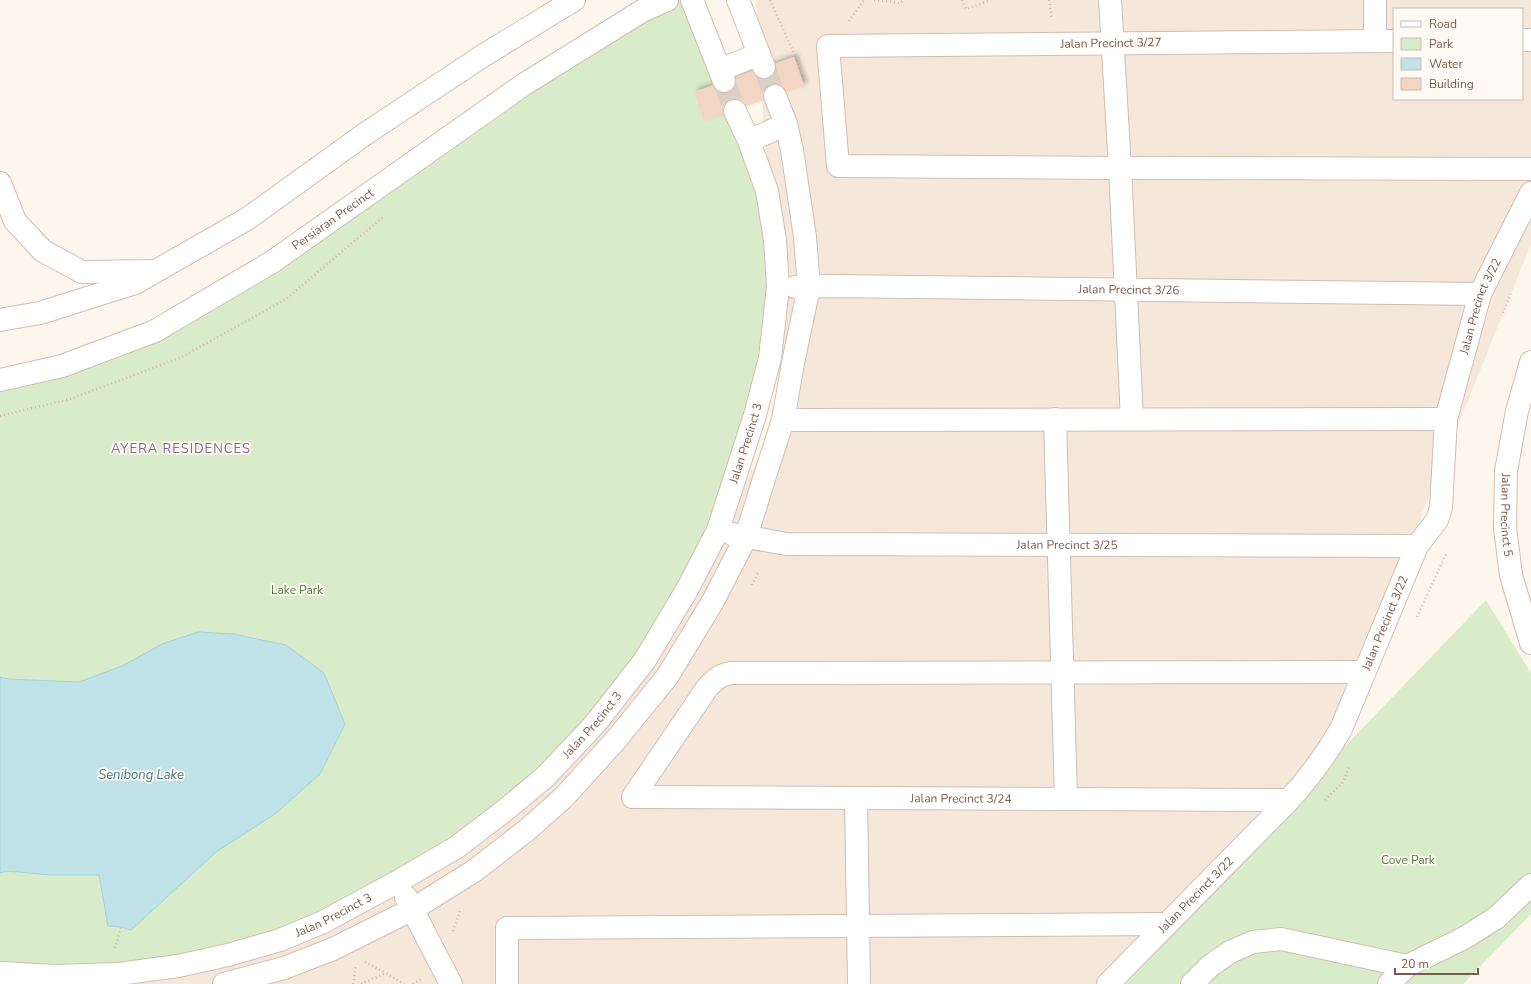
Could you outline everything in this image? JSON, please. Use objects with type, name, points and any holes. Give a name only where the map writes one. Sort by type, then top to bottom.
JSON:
[{"type":"street","points":[[0,320],[40,313],[135,283],[247,219],[371,130],[481,57],[574,0]]},
{"type":"street","name":"Persiaran Precinct","points":[[0,380],[62,366],[155,331],[272,262],[523,85],[642,11],[667,0]]},
{"type":"street","points":[[692,0],[722,76],[762,61],[738,0]]},
{"type":"street","points":[[1110,0],[1127,290],[1132,419]]},
{"type":"street","points":[[1375,0],[1385,41]]},
{"type":"street","name":"Jalan Precinct 3/27","points":[[1120,168],[838,166],[828,46],[1385,41]]},
{"type":"street","points":[[224,984],[284,968],[333,949],[413,909],[474,871],[527,830],[563,798],[614,742],[667,677],[713,602],[746,537],[784,420],[793,363],[809,287],[805,237],[792,150],[786,124],[775,96]]},
{"type":"street","name":"Jalan Precinct 3","points":[[0,973],[56,976],[119,974],[178,966],[221,957],[280,940],[323,922],[397,882],[457,847],[545,777],[595,724],[645,660],[688,588],[718,530],[756,415],[768,365],[778,287],[775,240],[767,190],[749,141],[735,111]]},
{"type":"street","points":[[749,141],[786,124]]},
{"type":"street","points":[[1120,168],[1531,169]]},
{"type":"street","points":[[0,183],[15,221],[43,251],[82,272],[156,271]]},
{"type":"street","name":"Jalan Precinct 3/22","points":[[1108,984],[1289,800],[1307,780],[1341,729],[1417,546],[1437,520],[1441,508],[1446,419],[1480,294],[1531,193]]},
{"type":"street","name":"Jalan Precinct 3/26","points":[[778,287],[831,286],[1480,294]]},
{"type":"street","name":"Jalan Precinct 5","points":[[1531,362],[1517,411],[1506,471],[1505,528],[1511,575],[1531,643]]},
{"type":"street","points":[[1055,419],[1066,799]]},
{"type":"street","points":[[784,420],[1446,419]]},
{"type":"street","name":"Jalan Precinct 3/25","points":[[718,530],[746,537],[786,544],[1417,546]]},
{"type":"street","points":[[1062,672],[1364,672]]},
{"type":"street","name":"Jalan Precinct 3/24","points":[[1062,672],[732,673],[721,675],[714,679],[707,688],[633,796],[1289,800]]},
{"type":"street","points":[[856,798],[859,984]]},
{"type":"street","points":[[397,882],[413,909],[451,984]]},
{"type":"street","points":[[1389,984],[1407,966],[1464,938],[1496,918],[1531,885]]},
{"type":"street","points":[[507,984],[506,928],[1166,924]]},
{"type":"street","points":[[1192,984],[1210,966],[1230,952],[1253,942],[1281,939],[1407,966]]},
{"type":"path","points":[[848,22],[864,0]]},
{"type":"path","points":[[874,0],[900,4],[904,0]]},
{"type":"path","points":[[962,0],[966,9],[991,0]]},
{"type":"path","points":[[1049,0],[1053,23]]},
{"type":"path","points":[[116,948],[122,927]]},
{"type":"path","points":[[108,949],[123,947]]},
{"type":"path","points":[[363,961],[404,984]]},
{"type":"path","points":[[353,984],[356,965]]},
{"type":"path","points":[[361,984],[386,973]]},
{"type":"shaded area","points":[[756,0],[1531,0],[1531,244],[1325,755],[1129,984],[0,984],[0,947],[595,724],[783,420]]},
{"type":"green space","name":"Lake Park","points":[[674,0],[692,0],[775,240],[770,358],[688,588],[545,777],[397,882],[280,940],[56,976],[0,968],[0,378],[168,323]]},
{"type":"green space","name":"Cove Park","points":[[1486,600],[1531,673],[1531,914],[1463,984],[1116,984]]},
{"type":"water","name":"Senibong Lake","points":[[198,632],[234,634],[286,645],[324,673],[345,724],[320,774],[275,814],[216,852],[131,930],[121,927],[108,926],[99,875],[50,875],[7,871],[0,873],[0,677],[9,679],[79,682],[122,666],[162,644]]},
{"type":"building","points":[[794,57],[804,86],[704,121],[694,92]]},
{"type":"tunnel","points":[[764,67],[775,96]]},
{"type":"tunnel","points":[[724,81],[735,111]]},
{"type":"district","name":"AYERA RESIDENCES","points":[[181,448]]}]
